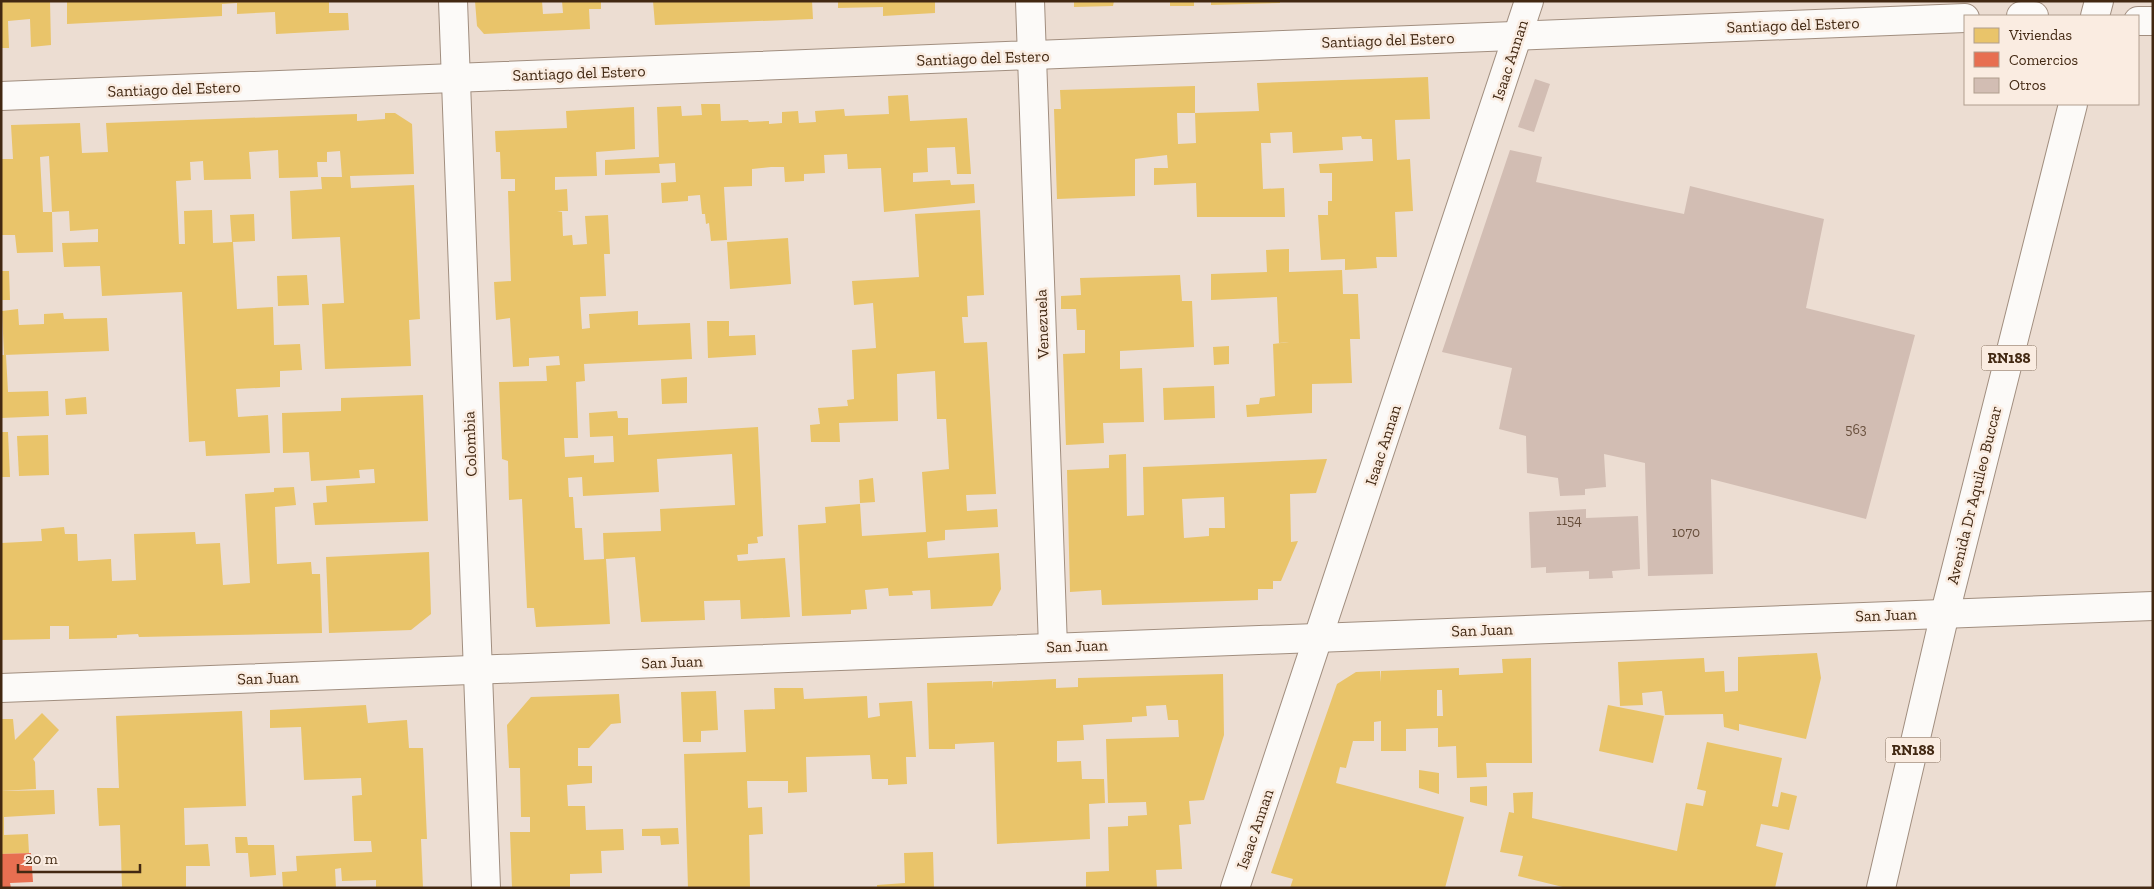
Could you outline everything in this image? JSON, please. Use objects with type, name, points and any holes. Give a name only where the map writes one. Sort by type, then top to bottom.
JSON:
[{"type":"main road","name":"Colombia","points":[[453,1],[486,888]]},
{"type":"main road","name":"Venezuela","points":[[1030,1],[1053,647]]},
{"type":"main road","name":"Isaac Annan","points":[[1235,888],[1529,1]]},
{"type":"main road","points":[[2095,15],[2099,1]]},
{"type":"main road","name":"Santiago del Estero","points":[[1,96],[1964,18]]},
{"type":"main road","points":[[2139,21],[2153,21]]},
{"type":"main road","name":"Avenida Dr Aquileo Buccar","points":[[1881,888],[1945,613],[2073,105]]},
{"type":"main road","name":"San Juan","points":[[1,688],[2153,606]]},
{"type":"building: Viviendas","points":[[1,1],[50,1],[51,45],[31,47],[30,19],[8,21],[9,48],[1,48]]},
{"type":"building: Viviendas","points":[[67,1],[329,1],[329,13],[348,13],[349,30],[276,34],[275,12],[237,14],[237,3],[222,4],[222,16],[67,24]]},
{"type":"building: Viviendas","points":[[475,1],[542,1],[543,14],[563,13],[562,1],[601,1],[601,9],[589,9],[590,29],[484,34],[477,26]]},
{"type":"building: Viviendas","points":[[653,1],[812,1],[813,19],[655,25]]},
{"type":"building: Viviendas","points":[[838,1],[935,1],[935,13],[883,16],[883,7],[838,8]]},
{"type":"building: Viviendas","points":[[1074,1],[1114,1],[1113,6],[1074,7]]},
{"type":"building: Viviendas","points":[[1170,1],[1194,1],[1194,6],[1170,6]]},
{"type":"building: Viviendas","points":[[1211,1],[1280,1],[1280,3],[1211,5]]},
{"type":"building: Viviendas","points":[[1428,77],[1430,119],[1395,120],[1397,160],[1410,159],[1413,211],[1395,212],[1397,257],[1376,257],[1377,268],[1345,270],[1345,259],[1321,260],[1318,215],[1328,215],[1328,201],[1332,201],[1332,173],[1320,173],[1319,164],[1373,161],[1372,139],[1362,139],[1361,136],[1342,137],[1343,150],[1293,153],[1292,132],[1270,133],[1271,143],[1261,143],[1263,189],[1284,188],[1285,217],[1197,217],[1196,183],[1154,185],[1154,168],[1168,168],[1167,155],[1135,159],[1135,196],[1057,199],[1054,109],[1061,109],[1060,90],[1195,86],[1195,113],[1259,111],[1257,83]],"holes":[[[1177,113],[1195,113],[1196,143],[1178,144]]]},
{"type":"building: Viviendas","points":[[908,95],[910,121],[967,118],[971,174],[957,174],[955,147],[927,148],[928,172],[913,173],[913,182],[950,180],[951,185],[974,184],[975,203],[884,212],[881,168],[848,169],[847,154],[824,155],[825,173],[804,174],[804,181],[785,182],[784,167],[771,167],[752,169],[752,186],[724,187],[727,240],[711,241],[709,223],[706,224],[705,214],[702,214],[700,195],[688,196],[688,201],[662,203],[661,183],[676,182],[675,163],[659,164],[660,173],[605,175],[605,160],[659,157],[657,107],[681,106],[682,116],[702,115],[701,104],[720,104],[721,121],[769,121],[769,124],[782,123],[782,112],[798,111],[799,123],[816,122],[815,111],[844,109],[845,116],[889,114],[888,96]]},
{"type":"building: Viviendas","points":[[634,107],[635,149],[596,152],[597,176],[555,177],[555,190],[567,189],[568,211],[557,211],[562,212],[563,236],[572,235],[573,245],[587,244],[585,216],[608,215],[610,254],[604,254],[606,296],[580,297],[582,329],[590,328],[589,314],[638,311],[638,325],[690,323],[692,359],[584,364],[585,381],[576,382],[578,438],[564,438],[565,457],[594,455],[594,463],[614,462],[613,436],[590,437],[589,413],[617,411],[618,418],[628,418],[628,435],[758,427],[763,536],[757,537],[758,543],[748,544],[748,554],[737,555],[738,561],[785,558],[790,617],[741,619],[740,600],[704,601],[705,620],[641,622],[635,557],[606,559],[610,624],[536,627],[534,608],[527,608],[522,499],[509,500],[508,461],[502,459],[499,382],[547,381],[546,366],[560,365],[559,356],[529,358],[529,366],[513,367],[510,318],[496,320],[494,282],[511,281],[508,191],[515,191],[515,179],[501,179],[500,152],[496,152],[495,131],[567,128],[566,111]],"holes":[[[732,454],[735,505],[660,509],[661,531],[603,533],[604,559],[584,560],[582,528],[575,528],[573,497],[569,497],[568,478],[582,477],[583,496],[659,492],[657,459]]]},
{"type":"building: Viviendas","points":[[385,113],[395,113],[412,124],[414,174],[350,176],[351,188],[414,185],[420,319],[409,320],[411,366],[325,369],[322,304],[344,303],[340,237],[292,239],[290,191],[322,189],[321,177],[342,177],[340,151],[327,152],[327,162],[317,162],[318,177],[279,178],[278,150],[249,152],[251,179],[204,180],[203,161],[190,162],[191,180],[176,181],[179,244],[185,244],[184,211],[212,210],[213,243],[232,242],[230,215],[254,214],[255,241],[233,242],[237,309],[273,307],[274,345],[300,344],[302,370],[280,371],[280,387],[236,389],[238,417],[268,415],[270,453],[206,456],[205,441],[189,442],[182,292],[102,296],[100,266],[64,267],[62,243],[98,242],[98,229],[70,231],[69,211],[52,212],[53,252],[17,253],[15,235],[1,235],[1,159],[13,159],[11,125],[80,123],[82,153],[108,152],[106,123],[357,114],[357,121],[385,119]],"holes":[[[49,156],[52,212],[43,212],[40,157]]]},
{"type":"building: Viviendas","points":[[980,210],[984,295],[967,296],[968,317],[962,317],[964,343],[987,342],[996,494],[966,495],[967,511],[997,509],[998,527],[945,530],[945,540],[927,542],[928,558],[999,553],[1001,589],[992,606],[931,609],[930,590],[912,591],[913,595],[889,596],[888,588],[865,590],[867,609],[851,610],[851,614],[802,616],[798,525],[826,523],[825,507],[860,504],[862,536],[926,532],[922,472],[949,469],[946,419],[937,419],[935,371],[897,374],[898,421],[839,423],[840,442],[811,442],[810,425],[820,424],[818,408],[848,406],[847,400],[854,399],[852,350],[876,348],[873,303],[854,305],[852,281],[919,277],[915,214]]},
{"type":"building: Viviendas","points":[[788,238],[791,284],[730,289],[727,242]]},
{"type":"building: Viviendas","points":[[1289,249],[1289,272],[1342,270],[1343,294],[1358,294],[1360,339],[1350,339],[1352,383],[1312,384],[1312,413],[1247,417],[1246,405],[1259,404],[1260,398],[1275,396],[1273,344],[1289,342],[1279,343],[1277,297],[1211,300],[1211,274],[1267,272],[1266,250]]},
{"type":"building: Viviendas","points":[[1,271],[9,271],[10,300],[1,300]]},
{"type":"building: Viviendas","points":[[307,275],[309,305],[278,306],[277,276]]},
{"type":"building: Viviendas","points":[[1180,275],[1182,301],[1192,301],[1194,347],[1120,351],[1120,369],[1142,368],[1144,422],[1103,423],[1104,443],[1066,445],[1063,354],[1085,353],[1085,330],[1077,330],[1076,309],[1061,309],[1061,296],[1081,295],[1080,278]]},
{"type":"building: Viviendas","points":[[18,309],[19,325],[44,324],[44,314],[63,313],[64,319],[107,318],[109,351],[4,355],[2,311]]},
{"type":"building: Viviendas","points":[[707,321],[729,321],[729,336],[755,335],[756,355],[708,358]]},
{"type":"building: Viviendas","points":[[1229,346],[1229,364],[1214,365],[1213,347]]},
{"type":"building: Viviendas","points":[[1,355],[6,355],[8,392],[48,391],[49,416],[1,418]]},
{"type":"building: Viviendas","points":[[687,377],[687,403],[662,404],[661,379]]},
{"type":"building: Viviendas","points":[[1214,386],[1215,418],[1164,420],[1163,388]]},
{"type":"building: Viviendas","points":[[423,395],[428,521],[315,525],[313,503],[327,502],[326,486],[375,483],[374,469],[359,470],[360,478],[311,481],[309,452],[283,453],[282,413],[341,411],[341,398]]},
{"type":"building: Viviendas","points":[[86,397],[87,414],[66,415],[65,399]]},
{"type":"building: Viviendas","points":[[1,432],[8,432],[10,477],[1,477]]},
{"type":"building: Viviendas","points":[[48,435],[49,475],[19,476],[17,436]]},
{"type":"building: Viviendas","points":[[1126,454],[1127,516],[1144,515],[1143,467],[1327,459],[1316,493],[1290,494],[1291,542],[1298,541],[1281,581],[1273,581],[1273,589],[1258,589],[1258,600],[1102,605],[1101,590],[1070,592],[1067,470],[1109,468],[1109,455]],"holes":[[[1224,497],[1225,528],[1209,528],[1209,536],[1184,538],[1182,499]]]},
{"type":"building: Viviendas","points":[[873,478],[875,502],[860,503],[859,480]]},
{"type":"building: Viviendas","points":[[294,487],[296,505],[275,507],[277,564],[311,562],[312,574],[320,574],[322,633],[139,637],[138,634],[117,635],[117,638],[69,639],[69,626],[50,626],[50,639],[1,640],[1,543],[42,541],[41,529],[64,527],[65,534],[77,534],[78,561],[111,559],[112,581],[136,580],[134,534],[195,532],[196,544],[220,543],[223,585],[250,583],[245,494],[274,492],[274,488]]},
{"type":"building: Viviendas","points":[[429,552],[431,614],[411,630],[329,633],[326,557]]},
{"type":"building: Viviendas","points":[[1817,653],[1821,678],[1806,739],[1739,724],[1739,731],[1724,727],[1723,714],[1665,715],[1662,691],[1642,693],[1643,705],[1620,706],[1618,662],[1704,658],[1705,672],[1724,671],[1725,692],[1738,691],[1738,657]]},
{"type":"building: Viviendas","points":[[1531,658],[1532,763],[1486,763],[1487,777],[1457,778],[1456,746],[1438,747],[1438,728],[1406,729],[1406,751],[1381,751],[1381,721],[1374,722],[1374,741],[1353,741],[1346,768],[1340,767],[1336,783],[1464,817],[1445,888],[1290,888],[1293,879],[1271,873],[1337,684],[1356,672],[1380,671],[1380,682],[1381,671],[1459,668],[1459,675],[1503,673],[1502,659]],"holes":[[[1437,690],[1442,690],[1443,716],[1437,716]]]},
{"type":"building: Viviendas","points":[[1223,674],[1224,735],[1204,800],[1189,801],[1191,824],[1179,825],[1182,869],[1156,870],[1157,888],[1086,888],[1086,872],[1109,871],[1108,827],[1128,826],[1128,816],[1147,815],[1146,802],[1108,803],[1106,739],[1179,737],[1178,720],[1168,720],[1166,705],[1146,706],[1147,716],[1132,717],[1132,722],[1083,725],[1084,740],[1057,741],[1057,762],[1081,761],[1082,779],[1104,779],[1105,803],[1089,804],[1090,839],[997,844],[994,742],[955,744],[955,749],[929,749],[927,683],[992,681],[993,689],[993,682],[1056,679],[1056,688],[1078,687],[1078,678]]},
{"type":"building: Viviendas","points":[[774,688],[803,688],[804,699],[867,696],[868,718],[880,716],[879,703],[912,701],[916,757],[906,757],[907,784],[888,785],[888,779],[872,779],[870,755],[806,757],[807,792],[788,793],[788,781],[747,781],[748,808],[762,807],[763,834],[749,835],[750,888],[688,888],[684,754],[746,752],[744,710],[775,709]]},
{"type":"building: Viviendas","points":[[716,691],[718,730],[701,731],[701,742],[683,742],[681,692]]},
{"type":"building: Viviendas","points":[[619,694],[621,723],[611,724],[589,748],[578,748],[578,766],[592,766],[592,783],[567,785],[568,806],[585,806],[586,830],[623,829],[624,850],[601,851],[602,873],[570,874],[570,888],[512,888],[510,832],[530,832],[530,817],[521,817],[520,768],[509,768],[507,725],[531,697]]},
{"type":"building: Viviendas","points":[[366,705],[368,723],[407,720],[409,748],[423,748],[427,839],[421,839],[423,888],[376,888],[376,880],[342,881],[341,868],[335,869],[336,888],[283,888],[282,872],[297,871],[296,856],[372,852],[371,841],[354,841],[352,796],[362,795],[361,778],[304,780],[301,727],[270,728],[270,710]]},
{"type":"building: Viviendas","points":[[1608,705],[1664,716],[1653,763],[1599,751]]},
{"type":"building: Viviendas","points":[[242,711],[246,806],[184,808],[185,845],[208,844],[210,866],[186,866],[186,888],[122,888],[120,825],[99,826],[97,788],[119,788],[116,716]]},
{"type":"building: Viviendas","points":[[42,713],[59,730],[33,759],[35,762],[36,789],[1,791],[1,719],[13,719],[15,740]]},
{"type":"building: Viviendas","points":[[1707,742],[1782,758],[1772,806],[1778,807],[1781,792],[1797,796],[1789,830],[1761,824],[1756,846],[1783,853],[1775,888],[1567,888],[1518,876],[1523,856],[1500,852],[1509,812],[1514,813],[1513,793],[1533,792],[1532,818],[1677,851],[1686,803],[1703,806],[1706,791],[1697,789]]},
{"type":"building: Viviendas","points":[[1419,770],[1439,773],[1439,794],[1419,788]]},
{"type":"building: Viviendas","points":[[1487,786],[1487,806],[1470,802],[1470,787]]},
{"type":"building: Viviendas","points":[[54,790],[55,814],[4,817],[4,835],[28,834],[29,853],[1,854],[1,791]]},
{"type":"building: Viviendas","points":[[678,828],[679,844],[661,845],[660,836],[642,836],[642,829]]},
{"type":"building: Viviendas","points":[[235,837],[247,837],[248,845],[274,845],[276,875],[250,877],[248,853],[236,853]]},
{"type":"building: Viviendas","points":[[933,852],[934,888],[877,888],[877,885],[905,883],[904,853]]},
{"type":"building: Comercios","points":[[31,853],[33,882],[10,883],[11,888],[1,888],[1,854]]},
{"type":"building: Otros","points":[[1535,79],[1550,84],[1534,132],[1518,127]]},
{"type":"building: Otros","points":[[1510,150],[1542,157],[1536,182],[1622,201],[1684,214],[1690,186],[1824,219],[1806,308],[1915,335],[1866,519],[1711,479],[1713,574],[1648,576],[1645,463],[1604,454],[1606,487],[1585,489],[1585,495],[1560,496],[1558,478],[1527,473],[1526,436],[1499,429],[1512,368],[1442,352]]},
{"type":"building: Otros","points":[[1586,509],[1586,518],[1638,516],[1640,569],[1612,571],[1613,578],[1589,579],[1589,571],[1546,573],[1546,567],[1531,568],[1529,512]]}]
